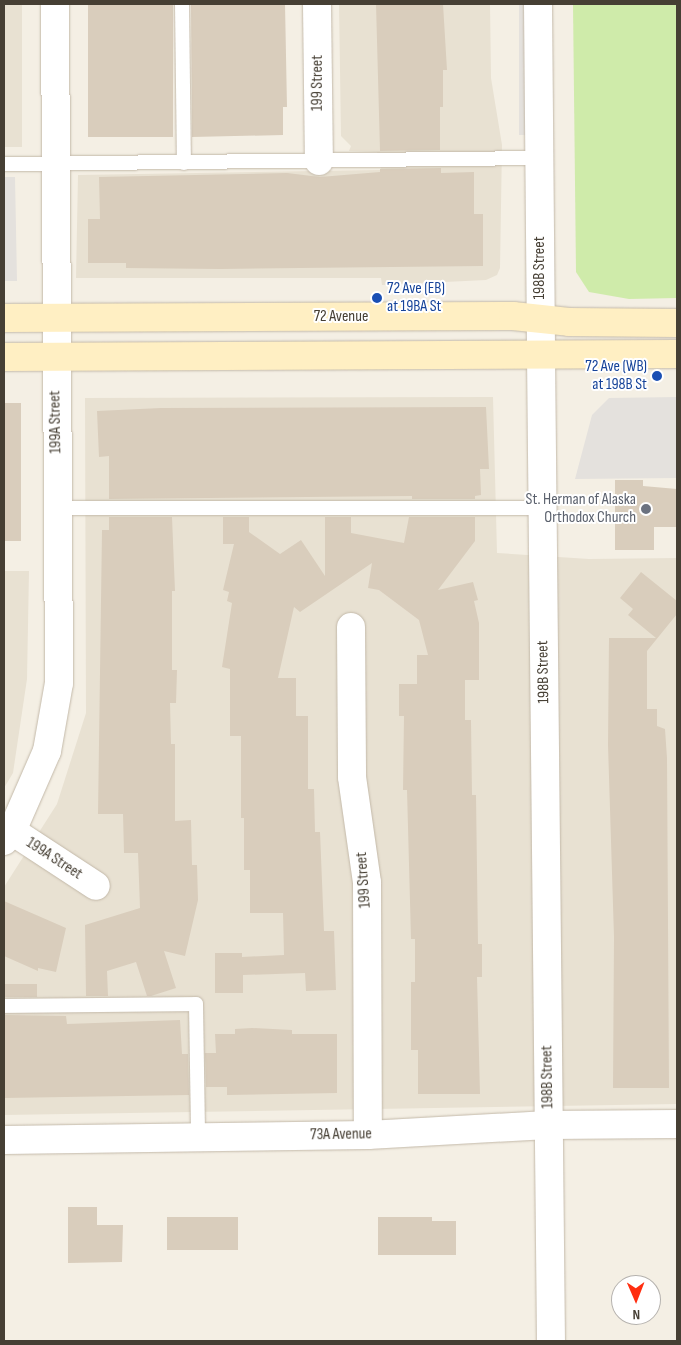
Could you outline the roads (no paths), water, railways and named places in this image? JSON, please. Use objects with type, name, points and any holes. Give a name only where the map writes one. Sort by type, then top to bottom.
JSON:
[{"type":"main road","name":"72 Avenue","points":[[4,318],[513,316],[540,320],[677,323]]},
{"type":"main road","points":[[4,357],[677,354]]},
{"type":"street","name":"199A Street","points":[[55,4],[57,318],[55,356],[59,683],[47,751],[8,836],[96,886]]},
{"type":"street","name":"199 Street","points":[[317,4],[319,161]]},
{"type":"street","name":"198B Street","points":[[538,4],[551,1341]]},
{"type":"street","name":"199 Street","points":[[351,627],[352,777],[367,883],[368,1135]]},
{"type":"street","name":"73A Avenue","points":[[4,1140],[368,1135],[548,1125],[677,1124]]},
{"type":"lane","points":[[182,4],[184,162]]},
{"type":"lane","points":[[4,164],[540,158]]},
{"type":"lane","points":[[58,508],[542,508]]},
{"type":"lane","points":[[4,1006],[196,1004],[198,1138]]},
{"type":"place","name":"72 Ave (EB) at 19BA St","points":[[377,298]]},
{"type":"place","name":"72 Ave (WB) at 198B St","points":[[657,376]]},
{"type":"place","name":"St. Herman of Alaska Orthodox Church","points":[[646,509]]}]
